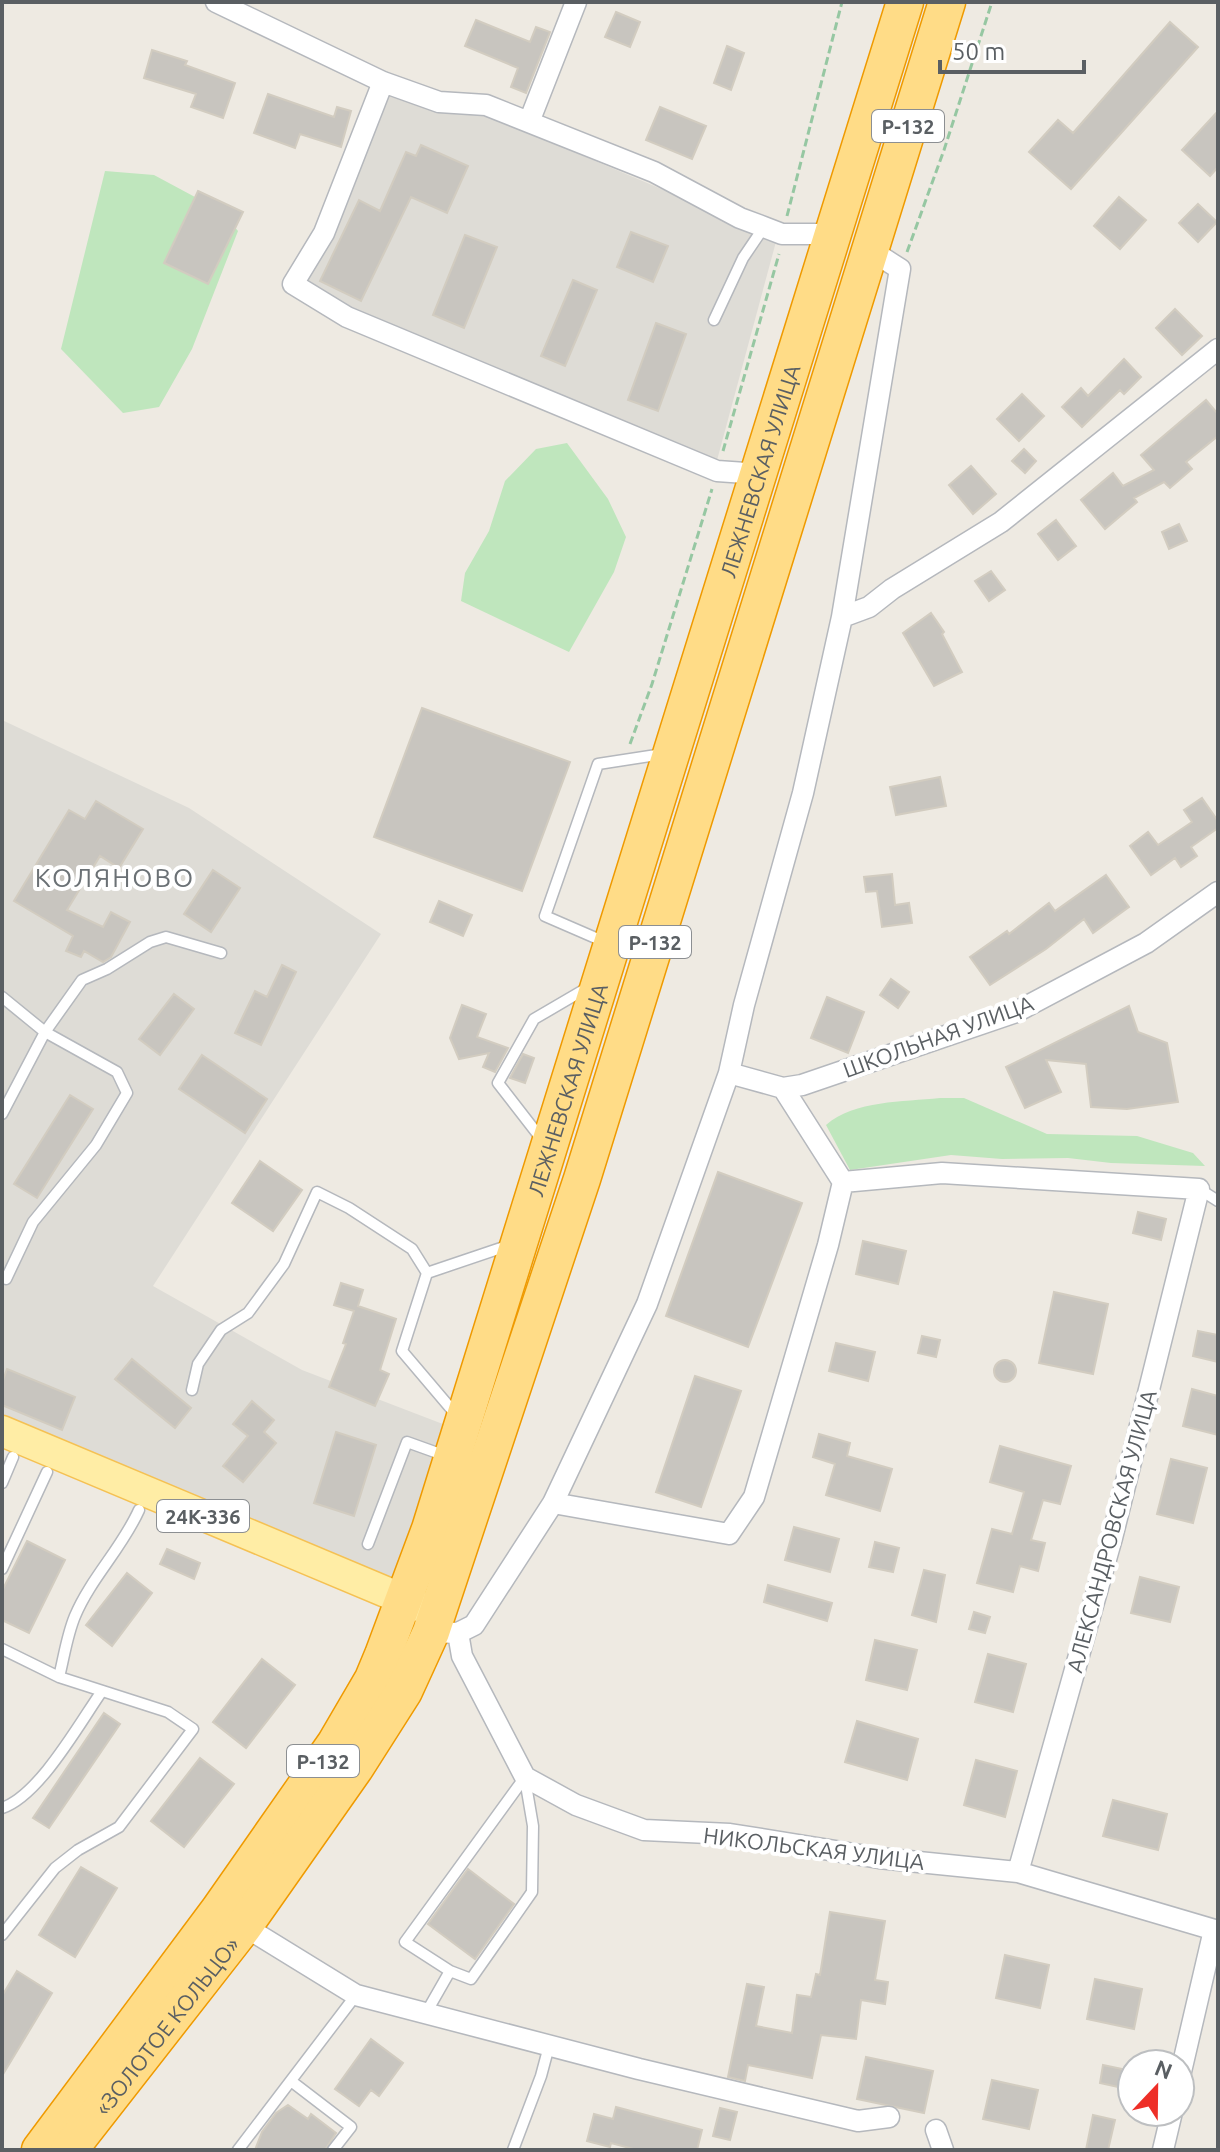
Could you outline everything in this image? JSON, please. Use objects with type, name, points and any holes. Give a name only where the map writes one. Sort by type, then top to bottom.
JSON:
[{"type":"highway","name":"ЛЕЖНЕВСКАЯ УЛИЦА","points":[[425,1619],[452,1458],[905,2]]},
{"type":"highway","name":"ЛЕЖНЕВСКАЯ УЛИЦА","points":[[241,1912],[355,1768],[396,1704],[582,1179],[947,2]]},
{"type":"highway","name":"«ЗОЛОТОЕ КОЛЬЦО»","points":[[40,2150],[241,1912]]},
{"type":"highway","name":"«ЗОЛОТОЕ КОЛЬЦО»","points":[[69,2150],[241,1912]]},
{"type":"main road","name":"24К-336","points":[[5,1456],[425,1619]]},
{"type":"main road","name":"24К-336","points":[[5,1456],[425,1619]]},
{"type":"street","points":[[216,2],[383,82],[439,102],[486,105],[654,172],[740,218],[773,231],[834,234]]},
{"type":"street","points":[[529,122],[576,2]]},
{"type":"street","points":[[383,82],[324,233],[293,284],[347,317],[717,471],[760,474]]},
{"type":"street","points":[[425,1619],[474,1625],[553,1503],[647,1304],[729,1073],[744,1005],[803,793],[842,617],[900,269],[869,249]]},
{"type":"street","points":[[842,617],[869,607],[892,589],[1001,522],[1218,349]]},
{"type":"street","name":"ШКОЛЬНАЯ УЛИЦА","points":[[729,1073],[783,1088],[802,1085],[1016,1012],[1146,943],[1218,892]]},
{"type":"street","points":[[553,1503],[729,1534],[754,1497],[824,1260],[843,1182],[783,1088]]},
{"type":"street","points":[[843,1182],[942,1173],[1199,1189]]},
{"type":"street","name":"АЛЕКСАНДРОВСКАЯ УЛИЦА","points":[[1018,1872],[1112,1538],[1199,1189]]},
{"type":"street","points":[[425,1619],[462,1656],[525,1777]]},
{"type":"street","name":"НИКОЛЬСКАЯ УЛИЦА","points":[[525,1777],[576,1805],[644,1830],[730,1834],[879,1858],[1018,1872],[1216,1930]]},
{"type":"street","points":[[241,1912],[356,1995],[639,2069],[858,2121],[889,2117]]},
{"type":"street","points":[[1187,2048],[1216,1930]]},
{"type":"street","points":[[1163,2150],[1168,2128]]},
{"type":"street","points":[[936,2130],[943,2150]]},
{"type":"lane","points":[[714,320],[743,258],[773,231]]},
{"type":"lane","points":[[613,945],[545,916],[598,764],[673,753]]},
{"type":"lane","points":[[2,1114],[45,1032],[82,980],[107,969],[150,942],[166,937],[221,953]]},
{"type":"lane","points":[[548,1148],[498,1083],[534,1019],[602,979]]},
{"type":"lane","points":[[2,997],[45,1032],[117,1072],[127,1093],[96,1145],[33,1222],[6,1279]]},
{"type":"lane","points":[[1199,1189],[1218,1201]]},
{"type":"lane","points":[[192,1390],[198,1364],[221,1330],[248,1313],[284,1264],[317,1192],[349,1208],[412,1249],[427,1273],[402,1351],[463,1423]]},
{"type":"lane","points":[[427,1273],[520,1242]]},
{"type":"lane","points":[[368,1544],[407,1442],[452,1458]]},
{"type":"lane","points":[[2,1569],[47,1472]]},
{"type":"lane","points":[[59,1677],[75,1617],[139,1510]]},
{"type":"lane","points":[[2,1649],[59,1677],[168,1712],[193,1729],[119,1827],[78,1850],[55,1868],[2,1935]]},
{"type":"lane","points":[[2,1808],[12,1805],[37,1784],[102,1691]]},
{"type":"lane","points":[[525,1777],[533,1826],[532,1892],[471,1979],[450,1971],[405,1942],[525,1777]]},
{"type":"lane","points":[[426,2013],[450,1971]]},
{"type":"lane","points":[[238,2150],[356,1995]]},
{"type":"lane","points":[[513,2150],[549,2046]]},
{"type":"lane","points":[[291,2081],[351,2127],[333,2150]]},
{"type":"path","points":[[624,759],[652,684],[783,243],[773,231],[842,2]]},
{"type":"path","points":[[900,269],[944,150],[992,2]]},
{"type":"shaded area","points":[[388,96],[438,112],[487,115],[777,238],[716,464],[365,317],[306,284]]},
{"type":"shaded area","points":[[2,720],[189,808],[381,934],[153,1286],[302,1370],[448,1426],[400,1587],[2,1423]]},
{"type":"green space","points":[[105,171],[154,175],[221,211],[238,231],[192,349],[159,407],[123,413],[61,349]]},
{"type":"green space","points":[[567,443],[608,499],[626,537],[614,572],[569,652],[461,601],[465,573],[489,531],[505,481],[536,449]]},
{"type":"green space","points":[[964,1098],[1047,1134],[1137,1136],[1193,1153],[1205,1166],[951,1155],[850,1170],[826,1125],[865,1107]]},
{"type":"building","points":[[616,12],[640,22],[630,47],[605,37]]},
{"type":"building","points":[[476,20],[530,42],[536,27],[550,32],[526,93],[511,87],[518,68],[465,46]]},
{"type":"building","points":[[1170,22],[1198,47],[1071,189],[1029,152],[1058,120],[1073,133]]},
{"type":"building","points":[[727,46],[744,53],[731,90],[714,83]]},
{"type":"building","points":[[152,50],[187,61],[185,65],[235,83],[223,118],[191,107],[196,94],[144,78]]},
{"type":"building","points":[[268,94],[334,117],[337,107],[351,111],[341,147],[300,134],[295,148],[254,133]]},
{"type":"building","points":[[660,107],[706,126],[692,159],[646,140]]},
{"type":"building","points":[[1218,111],[1218,167],[1210,176],[1182,150]]},
{"type":"building","points":[[421,145],[468,166],[447,213],[411,197],[361,301],[320,281],[359,200],[380,211],[406,152],[416,156]]},
{"type":"building","points":[[198,191],[243,212],[208,284],[164,263]]},
{"type":"building","points":[[1119,197],[1146,220],[1120,249],[1094,226]]},
{"type":"building","points":[[1198,204],[1217,222],[1198,242],[1179,223]]},
{"type":"building","points":[[631,232],[668,246],[653,282],[617,267]]},
{"type":"building","points":[[465,235],[497,247],[464,328],[433,315]]},
{"type":"building","points":[[573,280],[597,290],[565,366],[541,356]]},
{"type":"building","points":[[1175,309],[1202,336],[1182,355],[1156,328]]},
{"type":"building","points":[[656,323],[686,334],[658,411],[628,400]]},
{"type":"building","points":[[1124,359],[1141,377],[1124,394],[1120,390],[1082,427],[1062,407],[1081,388],[1088,396]]},
{"type":"building","points":[[1022,394],[1044,416],[1019,441],[997,419]]},
{"type":"building","points":[[1206,400],[1218,414],[1218,436],[1186,462],[1192,469],[1170,488],[1164,482],[1134,498],[1137,502],[1105,529],[1081,500],[1113,473],[1123,486],[1154,470],[1141,455]]},
{"type":"building","points":[[1024,449],[1036,461],[1025,473],[1012,461]]},
{"type":"building","points":[[971,466],[996,494],[973,514],[949,485]]},
{"type":"building","points":[[1056,520],[1076,546],[1058,560],[1038,534]]},
{"type":"building","points":[[1179,524],[1187,541],[1169,549],[1162,532]]},
{"type":"building","points":[[991,571],[1005,590],[989,601],[975,581]]},
{"type":"building","points":[[931,613],[944,632],[942,634],[962,672],[934,686],[903,633]]},
{"type":"building","points":[[422,708],[570,762],[522,891],[374,837]]},
{"type":"building","points":[[940,777],[946,806],[896,815],[890,787]]},
{"type":"building","points":[[1202,798],[1218,821],[1218,828],[1191,847],[1197,856],[1181,867],[1175,858],[1151,875],[1130,846],[1148,832],[1158,845],[1192,822],[1184,810]]},
{"type":"building","points":[[96,801],[143,829],[119,868],[100,856],[67,910],[103,927],[111,912],[130,922],[111,957],[103,962],[84,951],[81,957],[66,951],[73,936],[14,901],[69,810],[85,819]]},
{"type":"building","points":[[213,870],[240,888],[211,932],[184,914]]},
{"type":"building","points":[[892,874],[895,905],[909,903],[912,923],[882,927],[877,891],[866,892],[864,877]]},
{"type":"building","points":[[1106,875],[1129,907],[1093,933],[1084,919],[1046,949],[990,985],[970,957],[1007,931],[1009,934],[1049,903],[1055,911]]},
{"type":"building","points":[[439,901],[472,915],[463,936],[430,922]]},
{"type":"building","points":[[282,965],[296,972],[261,1045],[235,1033],[255,991],[267,997]]},
{"type":"building","points":[[891,979],[909,992],[898,1008],[880,995]]},
{"type":"building","points":[[174,994],[194,1009],[160,1055],[139,1039]]},
{"type":"building","points":[[827,997],[864,1012],[848,1053],[811,1038]]},
{"type":"building","points":[[462,1005],[486,1014],[477,1037],[508,1048],[495,1072],[483,1067],[489,1053],[459,1059],[450,1038]]},
{"type":"building","points":[[1129,1006],[1138,1032],[1167,1043],[1178,1102],[1127,1109],[1091,1107],[1086,1064],[1046,1060],[1061,1092],[1025,1108],[1006,1067]]},
{"type":"building","points":[[523,1054],[534,1058],[525,1083],[510,1078]]},
{"type":"building","points":[[202,1055],[267,1099],[245,1133],[179,1089]]},
{"type":"building","points":[[70,1095],[93,1109],[37,1198],[14,1184]]},
{"type":"building","points":[[260,1161],[302,1190],[273,1231],[232,1203]]},
{"type":"building","points":[[718,1172],[802,1203],[748,1347],[666,1316]]},
{"type":"building","points":[[1138,1212],[1166,1219],[1161,1240],[1133,1233]]},
{"type":"building","points":[[863,1241],[906,1251],[898,1284],[856,1274]]},
{"type":"building","points":[[341,1283],[363,1290],[358,1306],[396,1319],[380,1370],[389,1374],[375,1406],[329,1387],[346,1344],[343,1343],[354,1311],[334,1305]]},
{"type":"building","points":[[1054,1292],[1108,1304],[1093,1374],[1039,1363]]},
{"type":"building","points":[[1198,1331],[1218,1335],[1218,1362],[1193,1356]]},
{"type":"building","points":[[922,1336],[940,1340],[936,1357],[918,1353]]},
{"type":"building","points":[[836,1343],[875,1352],[868,1381],[829,1371]]},
{"type":"building","points":[[132,1359],[191,1408],[175,1428],[115,1379]]},
{"type":"building","points":[[1005,1360],[1013,1363],[1016,1371],[1013,1379],[1005,1382],[997,1379],[994,1371],[997,1363]]},
{"type":"building","points":[[7,1369],[75,1397],[62,1430],[2,1405],[2,1383]]},
{"type":"building","points":[[695,1376],[741,1391],[701,1507],[656,1492]]},
{"type":"building","points":[[1192,1389],[1218,1396],[1218,1435],[1183,1426]]},
{"type":"building","points":[[252,1401],[274,1420],[264,1432],[276,1443],[243,1482],[223,1466],[248,1436],[233,1424]]},
{"type":"building","points":[[336,1432],[376,1445],[354,1516],[314,1503]]},
{"type":"building","points":[[819,1434],[850,1443],[847,1456],[892,1469],[880,1511],[826,1495],[835,1464],[813,1457]]},
{"type":"building","points":[[1000,1446],[1071,1466],[1060,1504],[1043,1500],[1031,1540],[1045,1543],[1038,1571],[1020,1566],[1013,1592],[977,1583],[992,1529],[1012,1534],[1024,1492],[990,1482]]},
{"type":"building","points":[[1171,1459],[1207,1468],[1193,1523],[1157,1514]]},
{"type":"building","points":[[794,1527],[839,1539],[830,1572],[785,1560]]},
{"type":"building","points":[[27,1541],[65,1560],[29,1633],[2,1620],[2,1591]]},
{"type":"building","points":[[875,1542],[899,1548],[893,1572],[869,1567]]},
{"type":"building","points":[[167,1549],[200,1563],[194,1579],[160,1564]]},
{"type":"building","points":[[924,1570],[945,1575],[936,1622],[912,1615]]},
{"type":"building","points":[[127,1573],[152,1593],[112,1646],[86,1625]]},
{"type":"building","points":[[1140,1577],[1179,1587],[1170,1622],[1131,1613]]},
{"type":"building","points":[[768,1585],[832,1603],[827,1621],[764,1602]]},
{"type":"building","points":[[974,1612],[990,1617],[985,1633],[969,1629]]},
{"type":"building","points":[[875,1640],[917,1650],[907,1690],[866,1680]]},
{"type":"building","points":[[988,1654],[1026,1664],[1013,1712],[975,1702]]},
{"type":"building","points":[[262,1659],[295,1685],[246,1748],[213,1722]]},
{"type":"building","points":[[104,1713],[120,1724],[49,1828],[33,1818]]},
{"type":"building","points":[[857,1721],[918,1739],[907,1780],[845,1762]]},
{"type":"building","points":[[200,1758],[234,1784],[184,1847],[151,1821]]},
{"type":"building","points":[[976,1760],[1017,1771],[1005,1817],[964,1805]]},
{"type":"building","points":[[1113,1800],[1167,1814],[1158,1850],[1103,1836]]},
{"type":"building","points":[[81,1867],[117,1888],[75,1957],[39,1935]]},
{"type":"building","points":[[468,1869],[514,1904],[475,1959],[428,1924]]},
{"type":"building","points":[[830,1912],[885,1921],[875,1980],[888,1982],[885,2004],[861,2000],[856,2039],[821,2035],[812,2078],[748,2065],[745,2081],[728,2077],[747,1984],[764,1987],[756,2026],[792,2033],[797,1995],[811,1997],[816,1974],[820,1975]]},
{"type":"building","points":[[1005,1955],[1049,1965],[1040,2008],[996,1998]]},
{"type":"building","points":[[17,1971],[52,1993],[2,2076],[2,1996]]},
{"type":"building","points":[[1095,1979],[1142,1989],[1134,2029],[1087,2019]]},
{"type":"building","points":[[371,2039],[403,2063],[379,2096],[371,2090],[359,2106],[335,2089]]},
{"type":"building","points":[[866,2057],[933,2071],[924,2113],[857,2099]]},
{"type":"building","points":[[1103,2065],[1116,2068],[1116,2086],[1100,2083]]},
{"type":"building","points":[[992,2080],[1038,2090],[1029,2129],[983,2119]]},
{"type":"building","points":[[288,2105],[308,2119],[311,2114],[336,2133],[325,2150],[255,2150],[262,2132],[276,2113]]},
{"type":"building","points":[[616,2107],[702,2130],[697,2150],[637,2150],[587,2141],[594,2114],[613,2119]]},
{"type":"building","points":[[720,2108],[737,2112],[730,2140],[713,2136]]},
{"type":"building","points":[[1093,2115],[1115,2120],[1108,2150],[1086,2150]]},
{"type":"district","name":"КОЛЯНОВО","points":[[115,877]]}]
